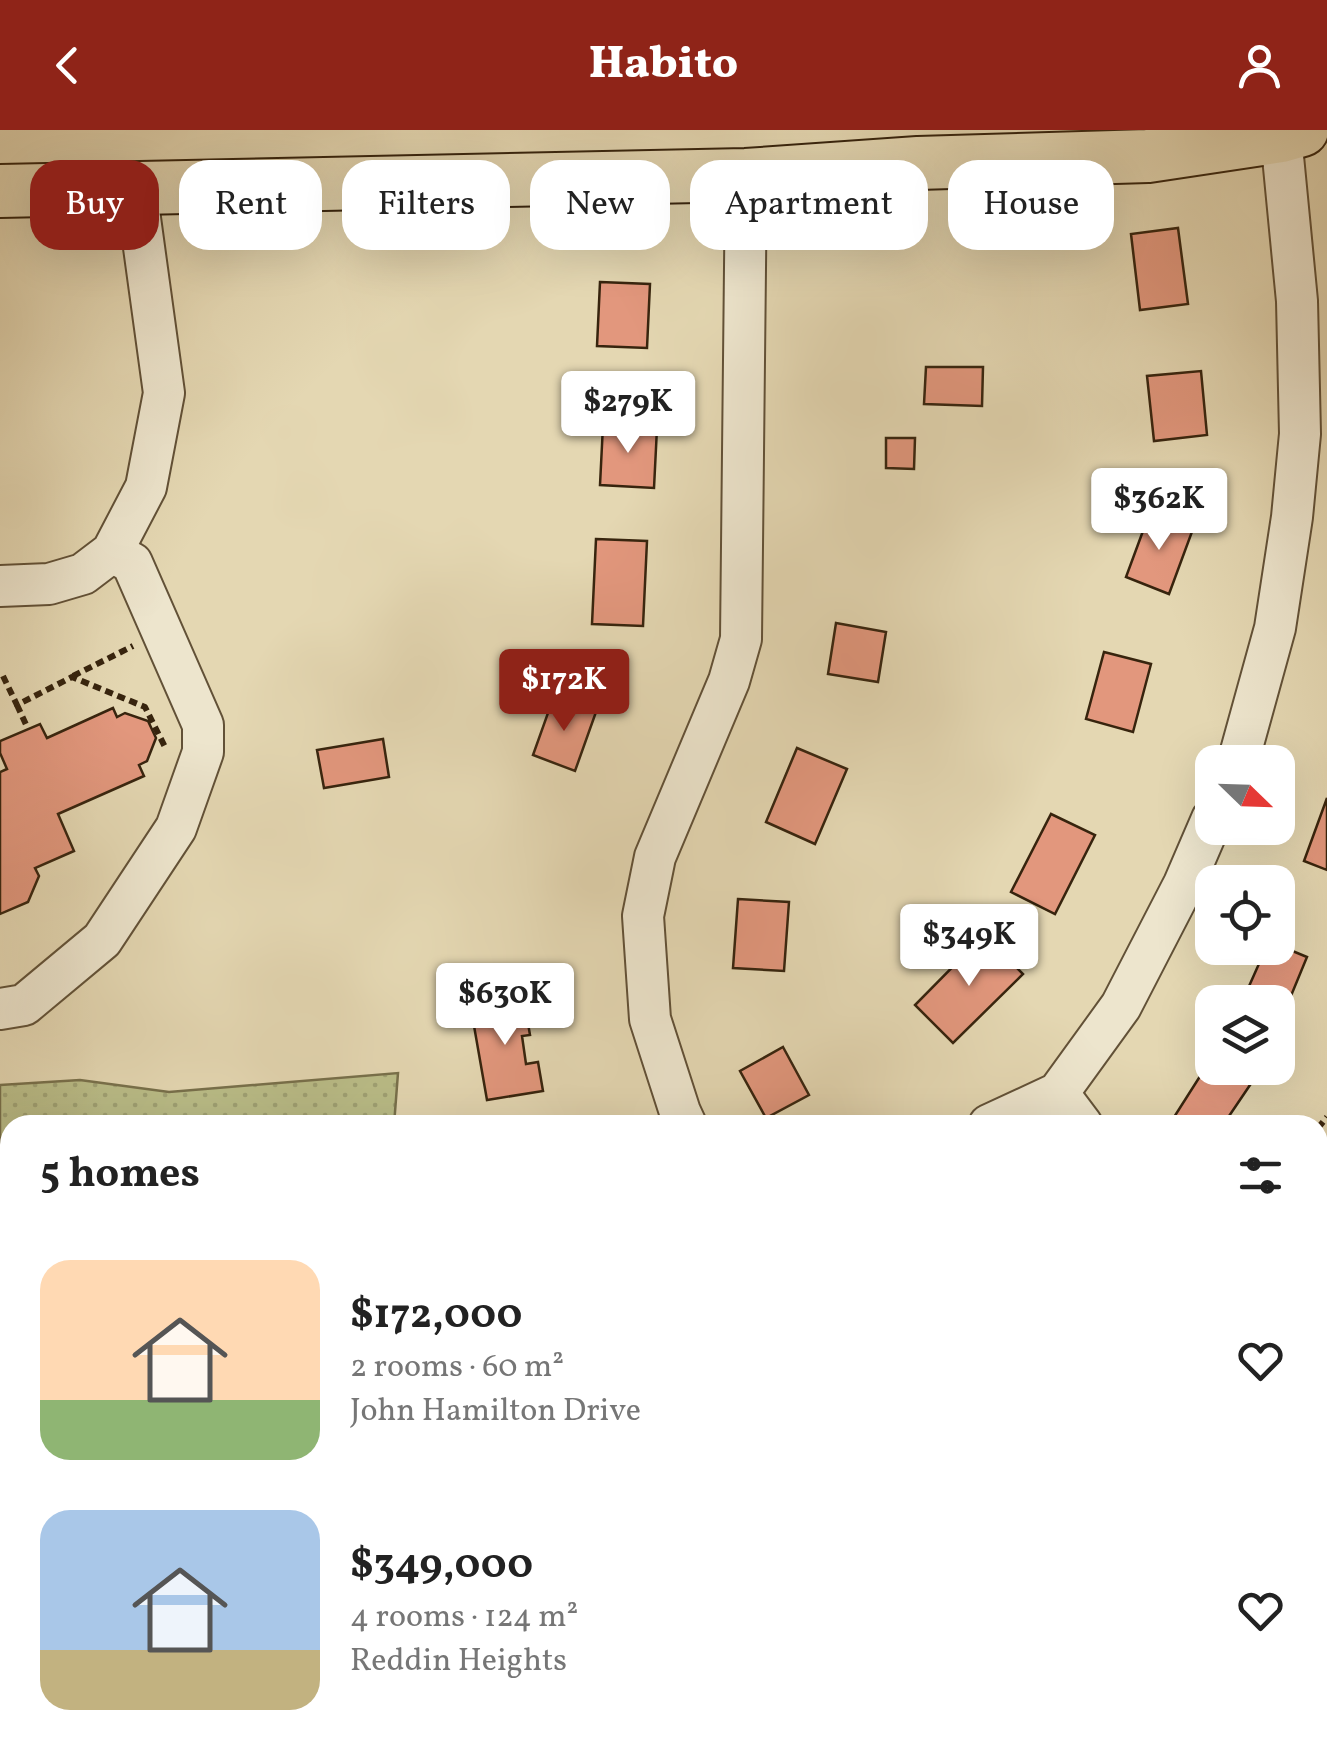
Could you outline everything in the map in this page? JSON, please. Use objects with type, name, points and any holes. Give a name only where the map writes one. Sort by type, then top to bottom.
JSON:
[{"type":"main road","points":[[928,162],[1148,156],[1291,133]]},
{"type":"main road","points":[[159,188],[690,176]]},
{"type":"main road","points":[[0,191],[30,190]]},
{"type":"street","points":[[1243,745],[1275,628],[1300,434],[1291,133]]},
{"type":"street","points":[[0,586],[49,584],[83,574],[112,552],[146,487],[164,393],[144,250]]},
{"type":"street","points":[[681,1115],[650,1019],[643,916],[655,857],[730,682],[741,639],[745,250]]},
{"type":"street","points":[[0,1009],[24,1006],[102,940],[176,828],[203,752],[203,725],[132,563],[112,552]]},
{"type":"street","points":[[1011,1115],[1058,1093],[1121,1006],[1201,845]]},
{"type":"street","points":[[1058,1093],[1074,1115]]},
{"type":"path","points":[[16,705],[162,632]]},
{"type":"path","points":[[3,676],[28,729]]},
{"type":"path","points":[[72,677],[145,707],[189,795]]},
{"type":"green space","points":[[398,1073],[395,1115],[0,1115],[0,1085],[80,1080],[169,1092]]},
{"type":"building","points":[[1178,228],[1188,304],[1140,310],[1131,234]]},
{"type":"building","points":[[600,282],[650,284],[647,348],[597,346]]},
{"type":"building","points":[[926,367],[983,367],[982,406],[924,404]]},
{"type":"building","points":[[1201,371],[1207,435],[1154,441],[1147,376]]},
{"type":"building","points":[[603,425],[657,428],[654,488],[600,485]]},
{"type":"building","points":[[886,438],[915,438],[914,469],[886,468]]},
{"type":"building","points":[[1150,512],[1193,529],[1169,594],[1126,577]]},
{"type":"building","points":[[596,539],[647,541],[643,626],[592,624]]},
{"type":"building","points":[[836,623],[886,632],[878,682],[828,674]]},
{"type":"building","points":[[1104,652],[1151,664],[1133,732],[1086,719]]},
{"type":"building","points":[[554,696],[596,712],[575,771],[533,755]]},
{"type":"building","points":[[113,708],[117,717],[125,713],[148,721],[156,738],[147,761],[139,765],[144,776],[58,814],[74,851],[35,868],[39,876],[28,902],[0,914],[0,772],[7,769],[0,741],[40,724],[47,738]]},
{"type":"building","points":[[383,739],[389,777],[324,788],[317,750]]},
{"type":"building","points":[[797,748],[847,769],[815,844],[766,822]]},
{"type":"building","points":[[1327,798],[1327,870],[1304,861]]},
{"type":"building","points":[[1051,814],[1095,835],[1055,914],[1011,892]]},
{"type":"building","points":[[738,899],[789,902],[784,971],[733,968]]},
{"type":"building","points":[[984,935],[1023,974],[953,1043],[915,1005]]},
{"type":"building","points":[[1295,952],[1307,957],[1295,986],[1250,985],[1258,965],[1295,965]]},
{"type":"building","points":[[523,994],[530,1035],[522,1036],[526,1064],[538,1062],[543,1091],[487,1100],[470,1003]]},
{"type":"building","points":[[783,1047],[809,1095],[764,1115],[740,1071]]},
{"type":"building","points":[[1195,1084],[1250,1085],[1230,1115],[1175,1115]]}]
